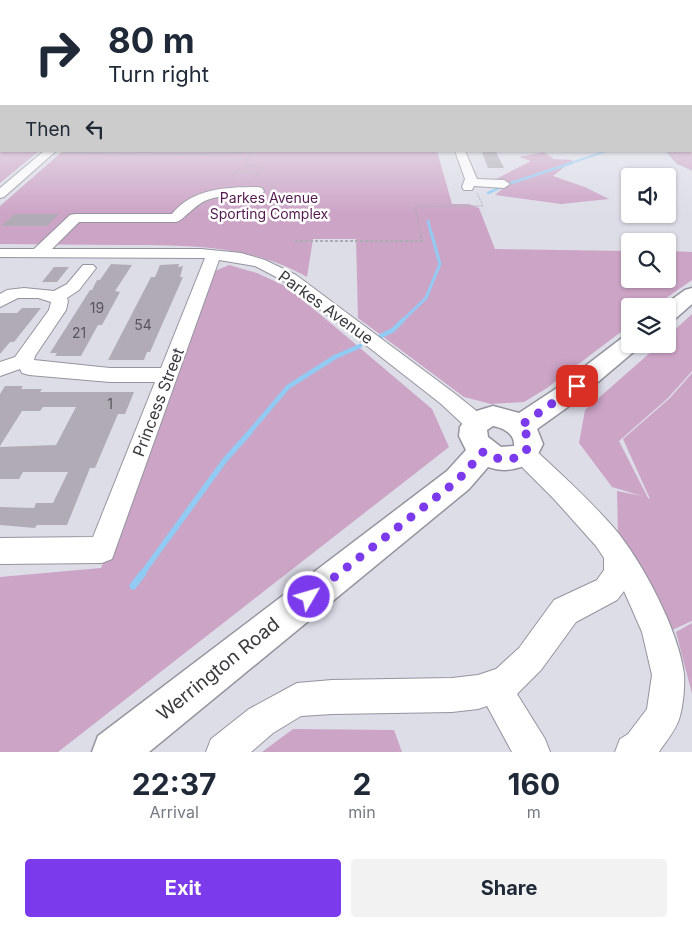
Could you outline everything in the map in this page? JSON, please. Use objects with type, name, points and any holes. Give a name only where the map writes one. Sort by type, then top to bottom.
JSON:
[{"type":"main road","points":[[676,307],[692,294]]},
{"type":"main road","points":[[520,426],[563,397],[621,350]]},
{"type":"main road","points":[[499,416],[509,419],[520,426],[528,437],[529,444],[524,454],[511,459],[502,459],[480,437],[488,417],[499,416]]},
{"type":"main road","name":"Werrington Road","points":[[114,752],[458,480],[480,437]]},
{"type":"street","points":[[0,194],[51,152]]},
{"type":"street","points":[[460,152],[471,176],[470,185],[504,184]]},
{"type":"street","points":[[38,253],[54,240],[75,218],[176,218],[190,203],[207,196],[253,186]]},
{"type":"street","name":"Parkes Avenue","points":[[0,253],[214,254],[255,262],[290,278],[448,398],[480,437]]},
{"type":"street","name":"Princess Street","points":[[0,551],[102,550],[214,254]]},
{"type":"street","points":[[57,297],[73,287],[88,268]]},
{"type":"street","points":[[9,293],[46,294],[57,297],[60,301],[58,308],[26,353],[24,361],[29,368],[110,375],[168,375]]},
{"type":"street","points":[[0,369],[24,361]]},
{"type":"street","points":[[524,454],[563,491],[605,537],[635,583],[657,632],[668,675],[664,716],[641,747],[633,752]]},
{"type":"street","points":[[224,752],[261,721],[297,700],[332,697],[452,695],[478,692],[506,682],[530,659],[565,611],[607,590],[619,574],[617,555]]},
{"type":"street","points":[[494,686],[532,752]]},
{"type":"path","points":[[51,152],[94,155],[246,152]]},
{"type":"path","points":[[249,152],[246,155],[245,165],[263,168],[253,186]]},
{"type":"path","points":[[667,152],[673,159],[692,171]]},
{"type":"path","points":[[242,153],[246,155]]},
{"type":"path","points":[[237,181],[232,178],[233,174],[242,171],[252,171],[258,174]]},
{"type":"path","points":[[295,242],[422,241],[415,206],[483,206],[478,193],[470,185]]},
{"type":"green space","points":[[0,152],[38,152],[0,183]]},
{"type":"green space","name":"Parkes Avenue Sporting Complex","points":[[62,152],[437,152],[452,204],[469,204],[479,208],[495,249],[621,251],[621,288],[676,288],[676,251],[692,252],[692,280],[666,298],[621,298],[621,332],[547,388],[524,402],[491,404],[464,397],[358,318],[356,239],[313,239],[307,277],[263,258],[239,252],[191,246],[0,244],[0,206]]},
{"type":"green space","points":[[544,152],[554,159],[573,160],[553,176],[585,187],[609,199],[561,204],[495,195],[508,184],[492,181],[531,161],[519,157]]},
{"type":"green space","points":[[667,152],[692,152],[692,170],[677,164]]},
{"type":"green space","points":[[229,265],[257,273],[287,287],[432,409],[449,447],[58,752],[0,752],[0,577],[101,568],[215,271]]},
{"type":"green space","points":[[692,314],[692,371],[668,398],[619,441],[650,499],[623,439],[670,398],[692,373],[692,621],[672,630],[618,536],[617,491],[642,496],[612,487],[579,443],[585,410],[650,353],[676,353],[676,329]]},
{"type":"green space","points":[[692,623],[692,694],[676,632]]},
{"type":"green space","points":[[293,729],[394,730],[402,752],[262,752]]},
{"type":"building","points":[[482,152],[496,152],[504,168],[488,168]]},
{"type":"building","points":[[15,214],[59,214],[47,226],[1,226]]},
{"type":"building","points":[[111,264],[132,265],[115,291],[120,292],[102,325],[98,325],[81,356],[55,356],[57,353],[50,353],[90,290],[92,290],[97,280],[100,280]]},
{"type":"building","points":[[179,264],[178,267],[183,266],[180,277],[183,277],[150,352],[147,352],[144,360],[108,360],[151,277],[155,277],[160,265]]},
{"type":"building","points":[[54,267],[69,267],[57,282],[42,282]]},
{"type":"building","points":[[22,308],[41,308],[14,342],[10,342],[0,354],[0,313],[17,313]]},
{"type":"building","points":[[5,386],[23,386],[21,389],[42,389],[40,392],[134,392],[125,414],[118,414],[95,468],[90,468],[67,525],[37,525],[35,528],[0,525],[0,507],[34,508],[36,503],[53,503],[68,472],[23,472],[19,479],[0,479],[0,447],[56,445],[76,407],[43,407],[40,411],[22,411],[0,446],[0,394]]},
{"type":"waterway","points":[[568,164],[603,152]]},
{"type":"waterway","points":[[488,193],[508,184],[572,163]]},
{"type":"waterway","points":[[428,221],[431,233]]},
{"type":"waterway","points":[[402,321],[426,298],[440,264],[431,232]]},
{"type":"waterway","points":[[381,336],[393,330],[402,321]]},
{"type":"waterway","points":[[249,433],[288,387],[335,357],[360,346]]},
{"type":"waterway","points":[[142,574],[225,460],[250,432]]},
{"type":"waterway","points":[[133,586],[143,573]]},
{"type":"route","points":[[309,597],[458,480],[483,452],[502,459],[520,457],[524,454],[529,444],[525,430],[520,426],[577,386]]}]
